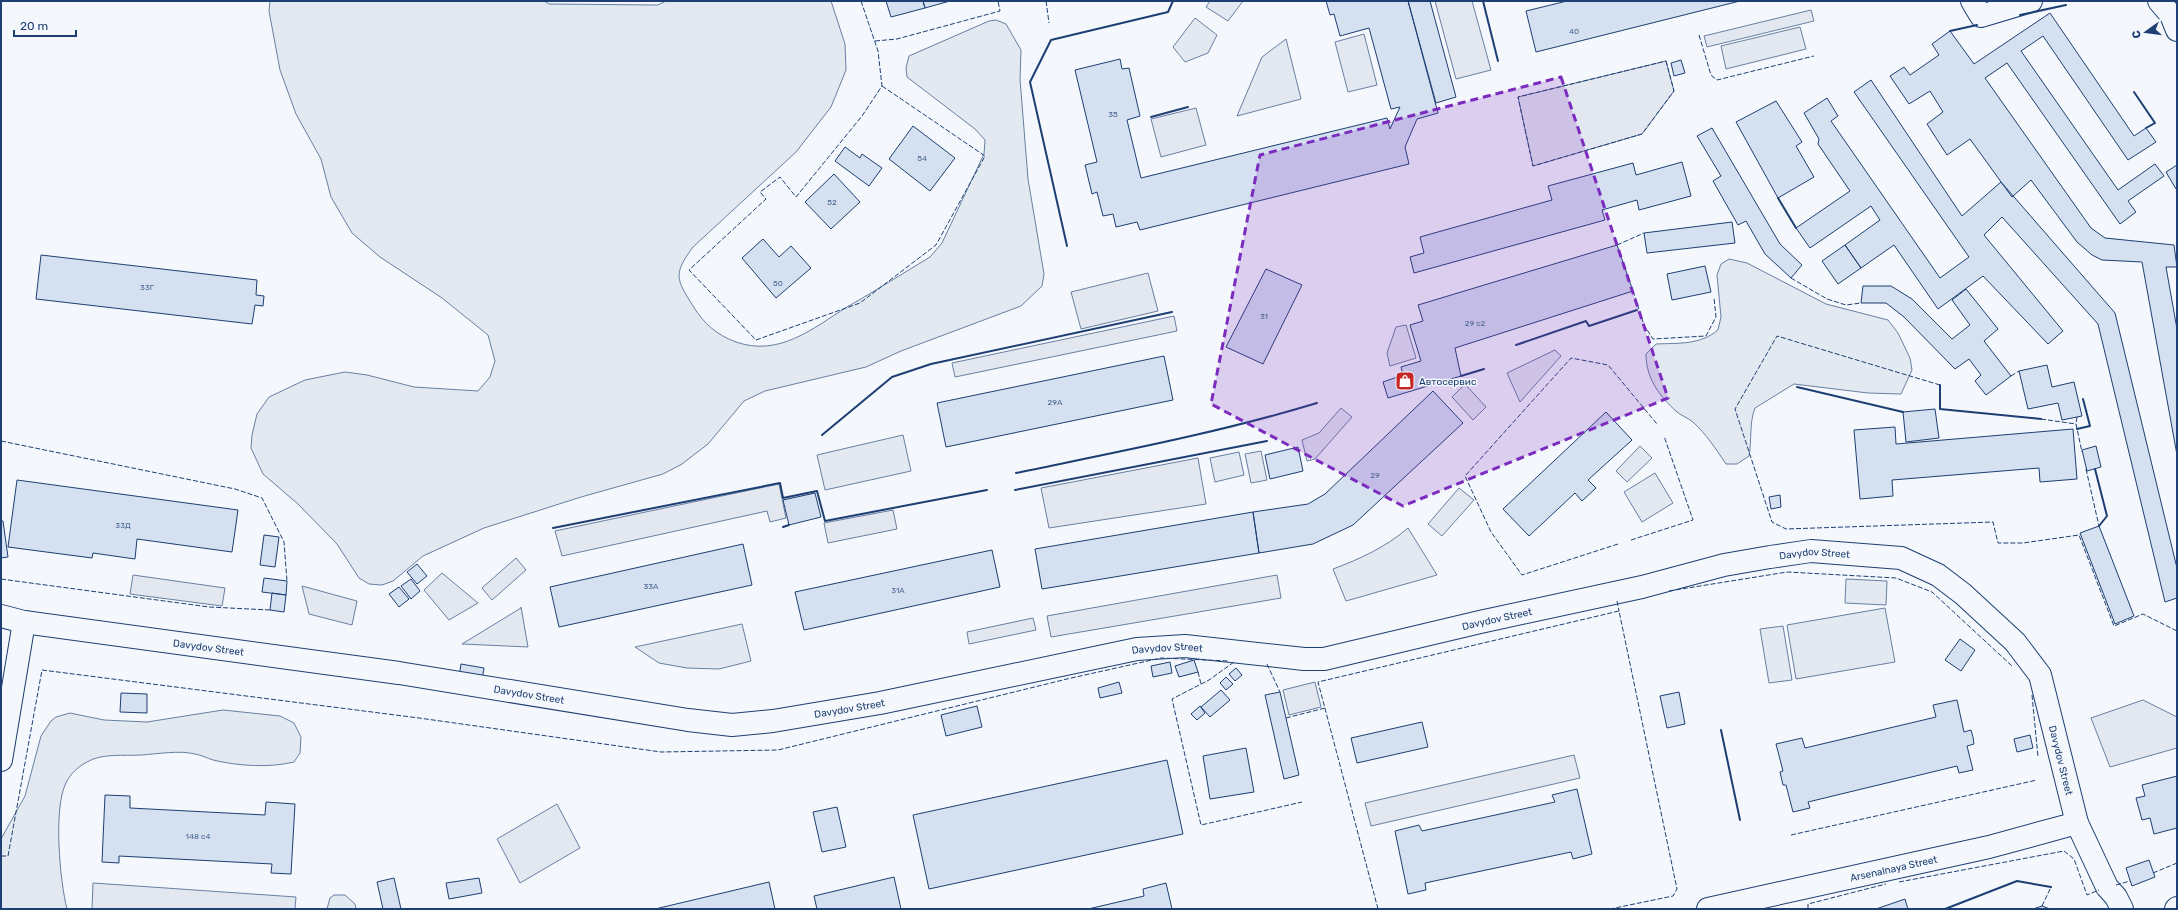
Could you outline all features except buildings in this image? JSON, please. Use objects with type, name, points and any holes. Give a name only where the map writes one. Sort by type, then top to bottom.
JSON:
[{"type":"street","points":[[1972,1],[1981,16],[2031,1]]},
{"type":"street","points":[[2159,1],[2171,15],[2177,30]]},
{"type":"street","name":"Davydov Street","points":[[1,616],[24,622],[399,673],[688,720],[732,725],[773,722],[880,703],[1097,657],[1165,646],[1185,646],[1304,659],[1324,659],[1480,622],[1642,587],[1724,565],[1811,551],[1901,558],[1938,575],[1991,618],[2025,654],[2040,675],[2077,822],[2107,887],[2116,896],[2122,909]]},
{"type":"street","points":[[1,760],[24,622]]},
{"type":"street","name":"Arsenalnaya Street","points":[[1708,909],[1989,847],[2077,822]]},
{"type":"highlighted area","points":[[1561,77],[1668,398],[1403,506],[1211,404],[1260,155]]},
{"type":"shaded area","points":[[270,1],[544,1],[549,4],[658,5],[666,1],[831,1],[845,44],[846,70],[831,107],[796,152],[693,247],[682,264],[680,270],[680,283],[687,297],[706,323],[729,339],[752,346],[767,346],[781,343],[808,332],[930,257],[942,243],[984,154],[985,140],[975,129],[907,77],[906,68],[909,56],[989,21],[996,20],[1006,24],[1021,50],[1020,79],[1028,179],[1044,274],[1042,286],[1021,306],[901,351],[866,367],[765,391],[744,401],[708,444],[682,464],[663,474],[581,497],[484,528],[423,556],[393,581],[382,585],[369,584],[359,578],[337,544],[298,504],[263,474],[251,448],[252,435],[257,414],[269,397],[305,380],[345,372],[367,375],[414,387],[478,391],[490,377],[495,361],[488,335],[442,298],[380,257],[352,233],[331,197],[321,159],[296,114],[280,70],[269,11]]},
{"type":"shaded area","points":[[1210,1],[1243,1],[1228,21],[1206,7]]},
{"type":"shaded area","points":[[1435,1],[1472,1],[1491,70],[1456,79]]},
{"type":"shaded area","points":[[1811,10],[1814,21],[1707,47],[1704,36]]},
{"type":"shaded area","points":[[1195,18],[1217,35],[1208,53],[1185,62],[1173,47]]},
{"type":"shaded area","points":[[1800,27],[1806,49],[1726,69],[1721,46]]},
{"type":"shaded area","points":[[1364,34],[1377,85],[1348,92],[1335,42]]},
{"type":"shaded area","points":[[1286,39],[1301,99],[1237,116],[1262,57]]},
{"type":"shaded area","points":[[1666,61],[1674,91],[1642,134],[1533,166],[1518,97]]},
{"type":"shaded area","points":[[1196,108],[1206,145],[1161,157],[1151,119]]},
{"type":"shaded area","points":[[1729,259],[1747,263],[1826,304],[1888,320],[1898,333],[1910,358],[1912,370],[1901,394],[1868,393],[1794,384],[1755,408],[1752,420],[1749,456],[1737,464],[1726,464],[1711,442],[1698,427],[1677,412],[1659,393],[1648,371],[1646,354],[1656,344],[1697,341],[1718,330],[1721,317],[1717,275],[1721,264]]},
{"type":"shaded area","points":[[1148,273],[1158,311],[1081,329],[1071,292]]},
{"type":"shaded area","points":[[1174,316],[1177,331],[955,377],[952,363]]},
{"type":"shaded area","points":[[1406,325],[1416,358],[1390,366],[1387,353],[1396,327]]},
{"type":"shaded area","points":[[1555,350],[1561,356],[1520,402],[1507,373]]},
{"type":"shaded area","points":[[1465,384],[1486,407],[1473,420],[1452,397]]},
{"type":"shaded area","points":[[1341,408],[1352,417],[1315,459],[1307,461],[1302,440],[1319,433]]},
{"type":"shaded area","points":[[903,435],[911,471],[825,490],[817,455]]},
{"type":"shaded area","points":[[1640,446],[1652,458],[1627,482],[1616,471]]},
{"type":"shaded area","points":[[1261,451],[1267,480],[1251,483],[1245,454]]},
{"type":"shaded area","points":[[1239,452],[1244,475],[1215,482],[1210,458]]},
{"type":"shaded area","points":[[1198,458],[1206,504],[1049,528],[1041,488]]},
{"type":"shaded area","points":[[1655,473],[1673,503],[1642,522],[1624,492]]},
{"type":"shaded area","points":[[779,484],[786,518],[770,522],[767,511],[562,556],[555,531]]},
{"type":"shaded area","points":[[1459,488],[1474,500],[1442,536],[1428,524]]},
{"type":"shaded area","points":[[893,510],[897,529],[828,543],[824,523]]},
{"type":"shaded area","points":[[1408,528],[1437,575],[1346,601],[1333,569],[1372,552],[1400,535]]},
{"type":"shaded area","points":[[516,558],[526,570],[492,600],[482,588]]},
{"type":"shaded area","points":[[442,573],[478,603],[449,620],[424,590]]},
{"type":"shaded area","points":[[133,575],[225,588],[222,606],[130,594]]},
{"type":"shaded area","points":[[1277,575],[1281,598],[1051,637],[1047,616]]},
{"type":"shaded area","points":[[1846,579],[1887,581],[1886,605],[1845,603]]},
{"type":"shaded area","points":[[302,586],[357,601],[352,625],[309,614]]},
{"type":"shaded area","points":[[521,608],[528,647],[462,644]]},
{"type":"shaded area","points":[[1885,608],[1895,662],[1796,679],[1787,625]]},
{"type":"shaded area","points":[[1033,618],[1036,630],[969,644],[967,632]]},
{"type":"shaded area","points":[[742,624],[751,661],[719,669],[687,668],[659,663],[635,647]]},
{"type":"shaded area","points":[[1783,626],[1792,680],[1769,683],[1760,629]]},
{"type":"shaded area","points":[[1315,682],[1321,707],[1289,715],[1283,690]]},
{"type":"shaded area","points":[[2143,700],[2177,717],[2177,748],[2110,767],[2091,718]]},
{"type":"shaded area","points":[[223,710],[280,716],[294,723],[301,737],[300,753],[294,762],[264,766],[233,764],[213,760],[197,754],[182,752],[106,756],[87,762],[70,776],[62,794],[59,845],[64,897],[67,909],[1,909],[1,839],[25,796],[41,736],[51,721],[56,717],[70,713],[104,720],[147,722]]},
{"type":"shaded area","points":[[1574,755],[1580,778],[1371,826],[1365,803]]},
{"type":"shaded area","points":[[557,804],[580,848],[520,883],[497,839]]},
{"type":"shaded area","points":[[93,883],[296,897],[295,909],[92,909]]},
{"type":"shaded area","points":[[334,895],[345,895],[355,904],[356,909],[327,909],[330,898]]},
{"type":"fence","points":[[861,1],[878,51],[882,86],[862,116],[796,197],[780,177],[760,192],[766,199],[689,270],[756,340],[860,303],[936,245],[985,156],[882,86]]},
{"type":"fence","points":[[875,41],[897,39],[1000,11],[998,1]]},
{"type":"fence","points":[[1046,1],[1049,23]]},
{"type":"fence","points":[[1699,35],[1711,75],[1717,80],[1814,56]]},
{"type":"fence","points":[[1666,61],[1674,91],[1642,134],[1533,166],[1518,97],[1666,61]]},
{"type":"fence","points":[[1617,245],[1644,233]]},
{"type":"fence","points":[[1791,278],[1827,299],[1846,305],[1861,303]]},
{"type":"fence","points":[[1633,291],[1644,325],[1653,339],[1706,336],[1716,317],[1714,298]]},
{"type":"fence","points":[[1940,385],[1777,336],[1735,409],[1772,522],[1786,529],[1993,522],[1998,543],[2023,543],[2079,535],[2114,626],[2143,614],[2177,631]]},
{"type":"fence","points":[[1618,544],[1522,575],[1491,532],[1465,476],[1571,358],[1608,365],[1657,424]]},
{"type":"fence","points":[[2011,376],[2019,371]]},
{"type":"fence","points":[[2077,417],[2076,424],[2082,452]]},
{"type":"fence","points":[[2041,419],[2076,424]]},
{"type":"fence","points":[[1631,540],[1693,520],[1664,436]]},
{"type":"fence","points":[[1,441],[235,489],[262,498],[284,542],[287,581]]},
{"type":"fence","points":[[2086,469],[2099,526]]},
{"type":"fence","points":[[1669,591],[1787,572],[1896,578],[1932,592],[2012,666]]},
{"type":"fence","points":[[1,579],[209,607],[270,610]]},
{"type":"fence","points":[[1617,601],[1619,611]]},
{"type":"fence","points":[[1378,909],[1318,682],[1619,611],[1677,889],[1673,896],[1610,909]]},
{"type":"fence","points":[[1,856],[8,856],[42,670],[419,718],[661,752],[778,750],[1067,679],[1161,658],[1228,661]]},
{"type":"fence","points":[[1234,662],[1209,680],[1172,699],[1201,825],[1302,802]]},
{"type":"fence","points":[[1267,664],[1280,692]]},
{"type":"fence","points":[[1198,672],[1201,684]]},
{"type":"fence","points":[[2032,695],[2038,757]]},
{"type":"fence","points":[[1286,718],[1325,708]]},
{"type":"fence","points":[[1791,835],[2037,780]]},
{"type":"fence","points":[[1899,882],[2064,851],[2074,859],[2087,895],[2099,890]]},
{"type":"fence","points":[[2153,873],[2177,863]]},
{"type":"fence","points":[[2116,885],[2130,881]]},
{"type":"fence","points":[[1808,909],[1808,904],[1886,884]]},
{"type":"fence","points":[[2042,906],[2051,887]]},
{"type":"wall","points":[[1067,246],[1030,82],[1051,40],[1168,12],[1173,1]]},
{"type":"wall","points":[[1483,1],[1498,61]]},
{"type":"wall","points":[[2020,15],[2066,5]]},
{"type":"wall","points":[[1950,31],[1977,25]]},
{"type":"wall","points":[[2134,92],[2155,123],[2146,128]]},
{"type":"wall","points":[[1151,117],[1188,107]]},
{"type":"wall","points":[[1778,198],[1796,228]]},
{"type":"wall","points":[[1516,345],[1586,321],[1589,326],[1637,310]]},
{"type":"wall","points":[[822,435],[892,377],[931,364],[1172,312]]},
{"type":"wall","points":[[1461,376],[1484,369]]},
{"type":"wall","points":[[1940,385],[1940,409],[2041,419]]},
{"type":"wall","points":[[1797,387],[1903,412]]},
{"type":"wall","points":[[2077,429],[2090,426],[2083,399]]},
{"type":"wall","points":[[1016,473],[1205,433],[1317,403]]},
{"type":"wall","points":[[1015,490],[1267,441]]},
{"type":"wall","points":[[2095,469],[2107,516],[2099,526]]},
{"type":"wall","points":[[553,528],[780,483],[783,498],[817,491],[825,521],[987,490]]},
{"type":"wall","points":[[783,527],[789,525]]},
{"type":"wall","points":[[1721,730],[1740,820]]},
{"type":"wall","points":[[1945,909],[2017,881],[2051,887]]},
{"type":"place","name":"Автосервис","points":[[1405,381]]}]
